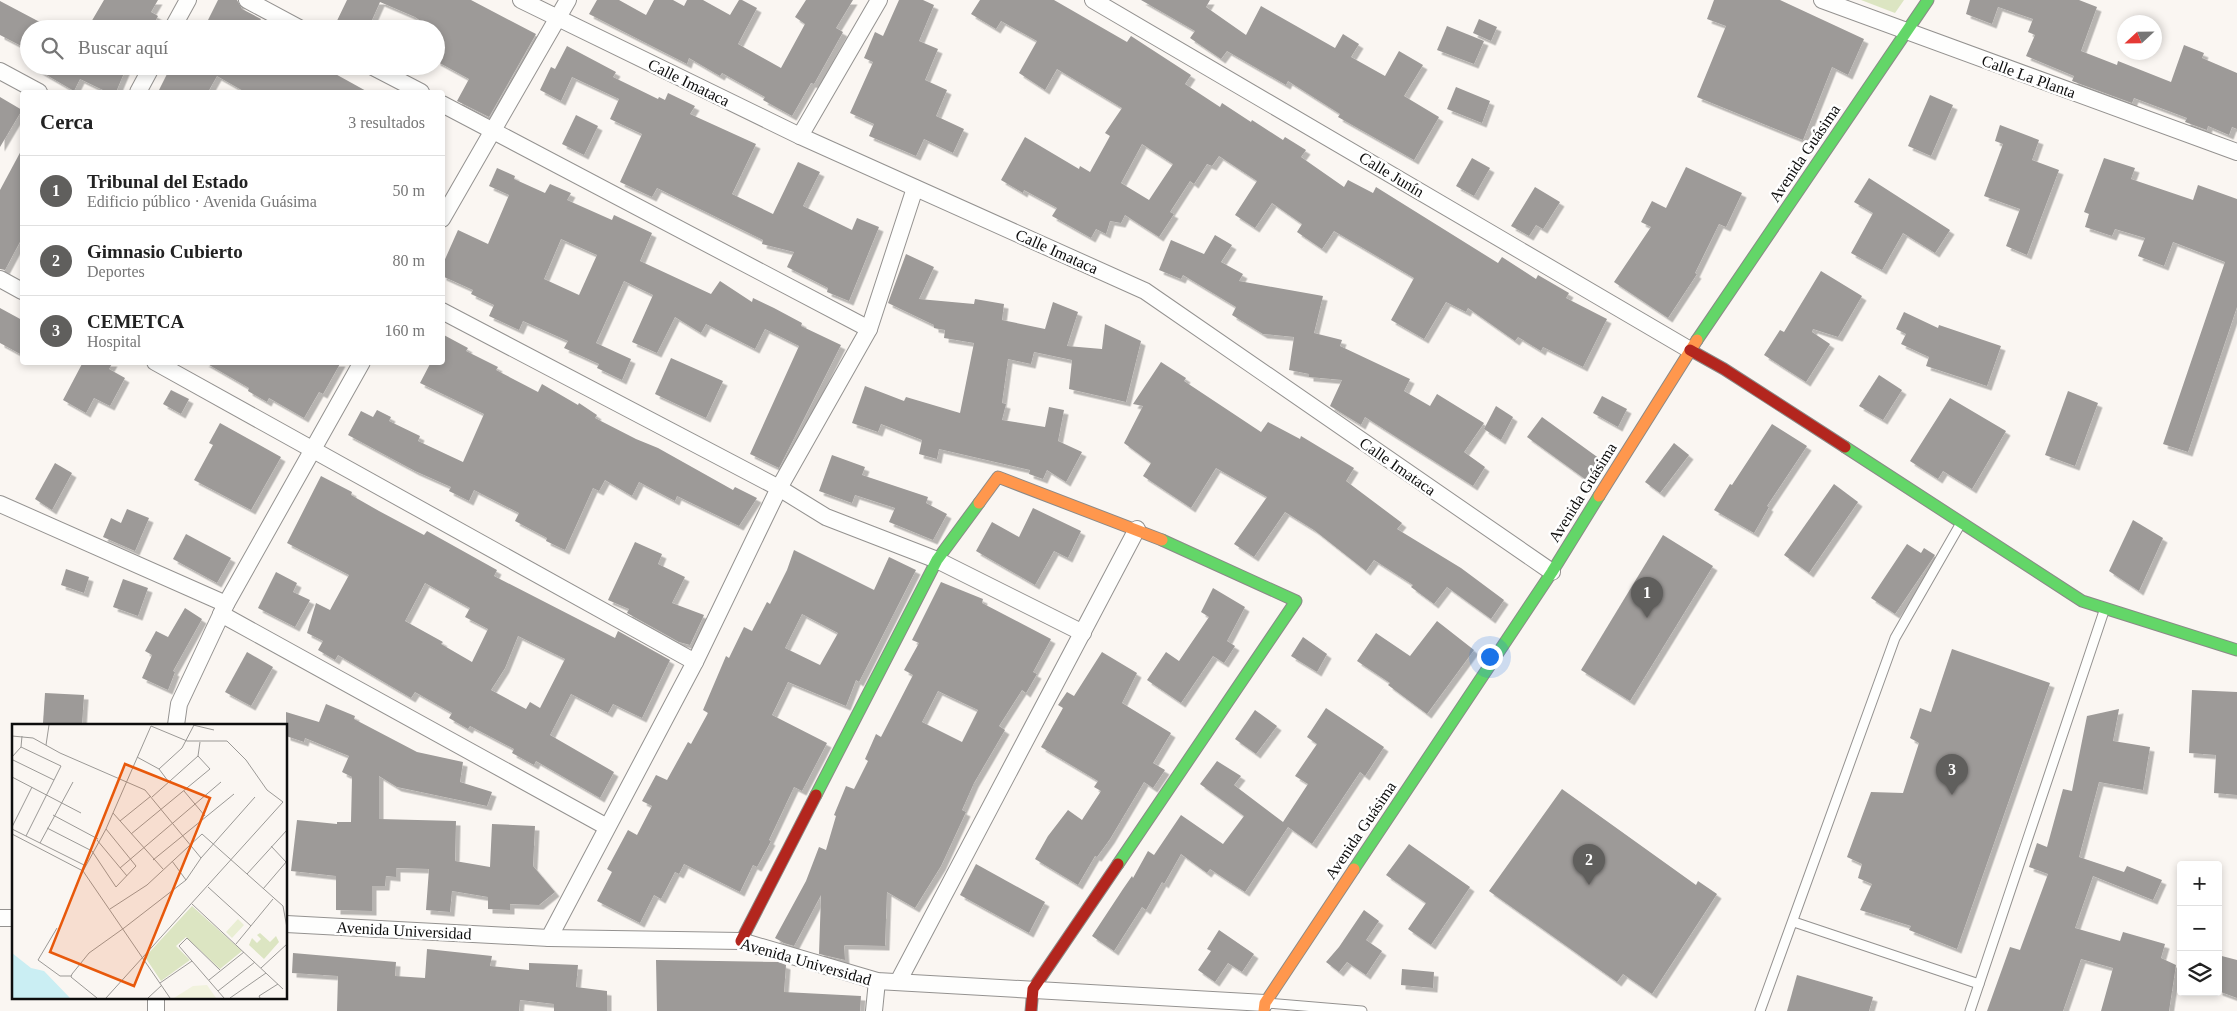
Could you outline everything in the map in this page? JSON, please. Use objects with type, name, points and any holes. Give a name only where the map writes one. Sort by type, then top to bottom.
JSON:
[{"type":"main road","name":"Avenida Guásima","points":[[1265,1007],[1552,572],[1690,350],[1928,0]]},
{"type":"main road","points":[[1690,350],[1732,374],[2082,601],[2237,650]]},
{"type":"main road","points":[[740,941],[937,560],[998,477],[1137,529],[1296,601],[1033,989],[1030,1011]]},
{"type":"street","points":[[177,20],[188,0]]},
{"type":"street","points":[[247,0],[284,20]]},
{"type":"street","name":"Calle Imataca","points":[[521,0],[800,136],[1146,291],[1552,572]]},
{"type":"street","points":[[445,214],[568,0]]},
{"type":"street","points":[[800,136],[879,0]]},
{"type":"street","name":"Calle Junín","points":[[1093,0],[1690,350]]},
{"type":"street","name":"Calle La Planta","points":[[1822,0],[2237,152]]},
{"type":"street","points":[[0,71],[35,90]]},
{"type":"street","points":[[139,90],[147,75]]},
{"type":"street","points":[[388,75],[416,90]]},
{"type":"street","points":[[445,106],[869,330]]},
{"type":"street","points":[[549,938],[606,827],[695,662],[779,488],[869,330],[915,188]]},
{"type":"street","points":[[0,279],[20,290]]},
{"type":"street","points":[[445,313],[779,488],[826,517],[937,560],[1083,633]]},
{"type":"street","points":[[160,365],[695,662]]},
{"type":"street","points":[[176,724],[179,704],[224,609],[360,365]]},
{"type":"street","points":[[0,504],[224,609],[606,827]]},
{"type":"street","points":[[898,982],[1137,529]]},
{"type":"street","name":"Avenida Universidad","points":[[288,924],[549,938],[740,941],[877,981],[1033,989],[1206,1005],[1265,1007]]},
{"type":"street","points":[[874,1011],[877,981]]},
{"type":"street","points":[[156,998],[156,1011]]},
{"type":"lane","points":[[1760,1011],[1794,922],[1895,638],[1962,522]]},
{"type":"lane","points":[[1970,1011],[2105,608]]},
{"type":"lane","points":[[1794,922],[1979,984]]},
{"type":"lane","points":[[1265,1007],[1362,1011]]},
{"type":"green space","points":[[1861,0],[1904,0],[1895,13]]},
{"type":"building","points":[[104,0],[158,0],[151,12],[158,16],[156,20],[92,20]]},
{"type":"building","points":[[218,0],[237,0],[242,9],[261,19],[260,20],[208,20]]},
{"type":"building","points":[[347,0],[471,0],[536,34],[489,117],[457,101],[469,79],[445,66],[445,20],[419,20],[380,2],[372,20],[337,20]]},
{"type":"building","points":[[597,0],[619,0],[646,15],[654,0],[673,0],[684,6],[687,0],[703,0],[730,15],[739,0],[742,0],[757,8],[738,44],[781,68],[805,24],[795,17],[806,0],[853,0],[836,28],[843,32],[814,84],[811,83],[792,116],[763,100],[765,97],[722,73],[720,76],[689,58],[687,64],[589,14]]},
{"type":"building","points":[[899,0],[923,0],[934,5],[919,41],[938,49],[925,80],[947,90],[936,116],[964,129],[953,153],[924,139],[916,156],[869,136],[874,124],[850,113],[873,62],[864,58],[875,32],[883,36]]},
{"type":"building","points":[[980,0],[1054,0],[1127,42],[1131,36],[1191,75],[1185,84],[1220,107],[1222,103],[1283,140],[1285,137],[1306,150],[1301,157],[1344,187],[1348,180],[1373,193],[1376,187],[1498,263],[1502,257],[1536,279],[1538,275],[1569,293],[1566,298],[1607,319],[1583,367],[1543,347],[1541,351],[1518,337],[1515,341],[1468,308],[1466,312],[1446,302],[1424,339],[1391,320],[1414,278],[1334,231],[1322,249],[1297,232],[1302,224],[1272,203],[1255,228],[1235,215],[1257,181],[1219,156],[1212,166],[1207,164],[1194,184],[1190,181],[1170,212],[1174,214],[1159,237],[1125,215],[1121,223],[1110,221],[1106,234],[1096,229],[1091,238],[1052,216],[1057,208],[1024,190],[1023,193],[1001,180],[1025,137],[1079,169],[1080,166],[1090,172],[1110,136],[1105,133],[1122,108],[1057,69],[1045,90],[1019,73],[1037,41],[1001,21],[996,29],[971,14]],"holes":[[[1142,144],[1173,164],[1149,200],[1121,183]]]},
{"type":"building","points":[[1141,0],[1210,0],[1206,7],[1246,35],[1261,6],[1335,48],[1343,34],[1359,44],[1351,57],[1385,76],[1399,51],[1423,65],[1404,96],[1439,117],[1414,160],[1338,117],[1340,114],[1288,81],[1286,85],[1227,51],[1221,59],[1190,38],[1195,31]]},
{"type":"building","points":[[1714,0],[1780,0],[1864,39],[1848,75],[1832,67],[1803,140],[1697,97],[1726,26],[1707,19]]},
{"type":"building","points":[[1970,0],[2079,0],[2097,7],[2081,51],[2117,65],[2118,61],[2171,82],[2184,45],[2204,53],[2202,58],[2237,73],[2237,129],[2232,127],[2229,135],[2208,126],[2207,130],[2185,122],[2187,118],[2134,98],[2132,103],[2072,81],[2074,76],[2026,56],[2035,35],[2028,32],[2033,19],[1998,7],[1992,24],[1966,14]]},
{"type":"building","points":[[0,1],[36,20],[20,20],[20,45],[0,35]]},
{"type":"building","points":[[1479,19],[1497,27],[1491,41],[1473,33]]},
{"type":"building","points":[[1447,26],[1484,41],[1474,64],[1437,50]]},
{"type":"building","points":[[567,46],[616,72],[613,77],[658,99],[659,97],[665,100],[668,93],[695,106],[690,114],[756,144],[732,194],[773,214],[798,162],[820,172],[803,206],[852,230],[857,218],[879,227],[849,301],[827,292],[828,288],[787,267],[794,252],[762,244],[763,240],[657,188],[652,197],[620,182],[642,134],[610,119],[619,99],[572,77],[561,101],[540,90],[551,67],[555,69]]},
{"type":"building","points":[[46,75],[123,75],[117,90],[103,90],[80,79],[74,90]]},
{"type":"building","points":[[166,75],[337,75],[364,90],[242,90],[217,76],[209,90],[159,90]]},
{"type":"building","points":[[1456,87],[1490,101],[1482,123],[1447,109]]},
{"type":"building","points":[[1930,95],[1953,105],[1931,156],[1908,146]]},
{"type":"building","points":[[0,97],[20,109],[20,113],[0,147]]},
{"type":"building","points":[[576,115],[598,126],[584,155],[562,144]]},
{"type":"building","points":[[2000,125],[2039,140],[2032,160],[2059,170],[2027,255],[2006,246],[2020,209],[1984,196],[2003,144],[1995,141]]},
{"type":"building","points":[[20,153],[20,242],[5,270],[0,269],[0,190]]},
{"type":"building","points":[[1472,158],[1490,168],[1474,196],[1456,186]]},
{"type":"building","points":[[2104,158],[2135,168],[2131,179],[2193,200],[2198,185],[2237,199],[2237,307],[2188,452],[2163,444],[2225,262],[2173,242],[2164,266],[2138,256],[2145,238],[2115,229],[2112,236],[2085,227],[2089,214],[2084,212]]},
{"type":"building","points":[[1686,167],[1742,193],[1726,227],[1719,224],[1695,273],[1697,274],[1668,318],[1614,282],[1651,227],[1641,222],[1652,201],[1666,208]]},
{"type":"building","points":[[497,168],[515,176],[514,179],[545,193],[550,184],[571,193],[567,200],[612,220],[614,215],[652,233],[640,261],[711,294],[720,281],[752,302],[753,298],[774,308],[802,323],[801,326],[841,345],[779,468],[750,454],[799,346],[765,329],[755,349],[706,324],[701,333],[675,317],[657,353],[632,342],[653,295],[624,281],[596,343],[631,359],[622,380],[597,368],[599,364],[564,348],[568,341],[523,321],[519,330],[489,316],[494,305],[471,294],[473,290],[445,277],[445,259],[458,230],[488,244],[509,195],[489,186]],"holes":[[[561,239],[597,255],[579,295],[544,279]]]},
{"type":"building","points":[[1869,178],[1950,230],[1935,253],[1903,233],[1882,270],[1851,253],[1873,213],[1854,202]]},
{"type":"building","points":[[1535,187],[1560,202],[1543,229],[1536,225],[1529,236],[1511,226]]},
{"type":"building","points":[[1215,235],[1232,245],[1221,262],[1243,274],[1239,281],[1323,296],[1314,333],[1342,340],[1340,346],[1410,379],[1404,391],[1430,406],[1437,394],[1484,423],[1464,452],[1485,467],[1473,486],[1365,417],[1361,425],[1330,406],[1342,380],[1309,377],[1309,374],[1289,370],[1294,337],[1263,334],[1232,315],[1236,307],[1183,275],[1181,279],[1159,270],[1171,240],[1204,254]]},
{"type":"building","points":[[906,254],[934,267],[919,299],[974,304],[975,299],[1004,304],[1002,320],[1045,329],[1053,302],[1078,312],[1067,346],[1102,349],[1105,324],[1141,341],[1126,402],[1069,389],[1072,360],[1034,352],[1031,364],[1008,359],[1002,403],[1006,404],[1002,420],[1045,427],[1049,407],[1064,410],[1058,441],[1082,452],[1066,482],[1047,470],[1043,479],[1029,474],[1030,470],[939,449],[937,459],[919,454],[922,440],[881,424],[878,432],[852,423],[865,386],[904,401],[906,397],[960,413],[974,343],[944,338],[945,330],[934,328],[934,325],[888,303]]},
{"type":"building","points":[[1821,271],[1862,296],[1838,337],[1813,329],[1812,332],[1830,344],[1806,382],[1764,355],[1780,330],[1784,332]]},
{"type":"building","points":[[0,308],[20,319],[20,354],[0,343]]},
{"type":"building","points":[[1904,312],[1938,328],[1939,325],[2001,346],[1987,386],[1926,366],[1929,357],[1901,344],[1906,334],[1896,329]]},
{"type":"building","points":[[445,336],[468,348],[466,351],[498,367],[496,370],[538,392],[542,384],[578,405],[579,403],[597,415],[595,418],[658,448],[733,490],[735,487],[757,498],[739,526],[677,496],[675,501],[639,482],[632,496],[605,480],[599,491],[593,488],[565,550],[546,541],[547,538],[515,521],[519,513],[474,490],[469,501],[449,491],[451,487],[415,471],[348,435],[361,411],[373,417],[377,410],[391,417],[389,421],[420,436],[418,441],[463,462],[484,414],[420,383],[429,365],[445,365]]},
{"type":"building","points":[[671,358],[723,381],[706,418],[655,394]]},
{"type":"building","points":[[1161,362],[1186,378],[1184,381],[1261,432],[1268,422],[1300,439],[1301,436],[1354,468],[1346,481],[1402,523],[1397,529],[1461,568],[1504,600],[1491,619],[1447,587],[1434,604],[1411,587],[1413,585],[1374,560],[1366,571],[1314,530],[1285,512],[1254,557],[1234,544],[1267,497],[1216,468],[1191,508],[1143,476],[1151,463],[1124,443],[1143,406],[1133,404]]},
{"type":"building","points":[[81,365],[111,365],[109,369],[125,378],[110,406],[94,398],[86,413],[63,400]]},
{"type":"building","points":[[209,365],[339,365],[323,394],[319,392],[304,418],[269,398],[267,402],[248,391],[249,388]]},
{"type":"building","points":[[1879,375],[1902,390],[1883,420],[1859,406]]},
{"type":"building","points":[[171,390],[189,399],[181,414],[163,404]]},
{"type":"building","points":[[2068,391],[2098,403],[2075,466],[2045,455]]},
{"type":"building","points":[[1602,396],[1627,409],[1618,427],[1593,413]]},
{"type":"building","points":[[1950,398],[2006,431],[1972,489],[1943,471],[1938,479],[1910,461]]},
{"type":"building","points":[[1496,406],[1513,417],[1501,440],[1484,429]]},
{"type":"building","points":[[1542,417],[1600,459],[1585,479],[1527,437]]},
{"type":"building","points":[[220,423],[281,457],[251,510],[194,480],[213,445],[209,443]]},
{"type":"building","points":[[1772,424],[1807,446],[1767,506],[1769,507],[1754,533],[1714,510]]},
{"type":"building","points":[[1674,443],[1689,455],[1660,493],[1645,482]]},
{"type":"building","points":[[832,455],[865,467],[862,475],[928,497],[926,503],[947,514],[933,540],[889,522],[895,508],[855,495],[852,503],[819,491]]},
{"type":"building","points":[[55,463],[72,473],[52,510],[35,499]]},
{"type":"building","points":[[321,476],[352,492],[351,495],[379,511],[424,535],[427,531],[497,570],[494,576],[615,638],[618,631],[670,660],[642,718],[613,704],[608,713],[571,694],[550,735],[614,772],[600,798],[536,761],[534,765],[512,753],[514,749],[470,726],[468,729],[449,718],[452,713],[415,692],[411,698],[338,655],[335,660],[318,650],[323,641],[307,633],[316,603],[330,610],[349,575],[287,543]],"holes":[[[425,583],[470,608],[465,617],[488,629],[472,662],[441,644],[443,642],[405,621]],[[518,636],[565,659],[540,708],[530,702],[526,709],[491,690],[505,668]]]},
{"type":"building","points":[[1834,484],[1858,502],[1809,573],[1784,555]]},
{"type":"building","points":[[1033,508],[1081,531],[1068,558],[1054,551],[1035,585],[976,551],[992,522],[1019,537]]},
{"type":"building","points":[[127,509],[149,518],[135,551],[103,537],[111,518],[121,523]]},
{"type":"building","points":[[2133,520],[2163,538],[2139,591],[2109,571]]},
{"type":"building","points":[[186,534],[231,558],[217,583],[173,559]]},
{"type":"building","points":[[1663,535],[1713,566],[1630,701],[1581,670]]},
{"type":"building","points":[[635,542],[662,554],[658,564],[685,577],[672,603],[704,615],[690,645],[679,642],[627,613],[629,609],[608,600]]},
{"type":"building","points":[[1907,544],[1921,553],[1924,548],[1935,555],[1895,614],[1871,598]]},
{"type":"building","points":[[794,550],[874,590],[889,557],[916,570],[859,682],[856,680],[846,706],[788,682],[772,715],[827,743],[802,791],[794,787],[769,840],[771,841],[757,867],[753,865],[740,892],[684,864],[679,874],[675,872],[661,899],[654,895],[640,923],[597,901],[612,872],[607,869],[628,830],[637,835],[652,806],[642,801],[656,775],[667,780],[688,742],[691,744],[708,713],[703,710],[726,656],[729,658],[744,627],[752,631],[767,602],[770,604],[787,570]],"holes":[[[802,614],[838,633],[820,665],[785,648]]]},
{"type":"building","points":[[66,569],[89,577],[84,593],[61,585]]},
{"type":"building","points":[[276,572],[297,583],[293,592],[310,600],[295,627],[258,608]]},
{"type":"building","points":[[123,579],[148,588],[138,616],[113,607]]},
{"type":"building","points":[[941,582],[983,599],[982,603],[1051,639],[1033,672],[1037,674],[1026,693],[1022,690],[999,726],[1005,730],[974,783],[962,810],[966,812],[941,866],[915,908],[887,892],[885,946],[844,945],[845,960],[819,954],[821,895],[794,946],[784,943],[775,938],[806,881],[819,847],[826,850],[836,816],[834,815],[846,786],[854,789],[868,761],[865,759],[876,734],[881,737],[913,675],[904,670],[919,643],[912,640]],"holes":[[[938,691],[978,710],[962,742],[922,722]]]},
{"type":"building","points":[[1213,588],[1245,607],[1227,641],[1235,646],[1224,663],[1213,656],[1181,703],[1147,680],[1166,652],[1179,661],[1209,617],[1201,612]]},
{"type":"building","points":[[185,608],[202,619],[173,671],[175,672],[168,690],[142,678],[152,655],[145,651],[156,631],[168,637]]},
{"type":"building","points":[[1437,621],[1474,650],[1427,714],[1388,685],[1390,683],[1357,661],[1376,633],[1410,656]]},
{"type":"building","points":[[1303,637],[1327,654],[1317,672],[1291,656]]},
{"type":"building","points":[[1952,649],[2050,683],[1957,949],[1909,930],[1911,926],[1860,910],[1872,884],[1858,878],[1862,864],[1847,857],[1871,792],[1903,793],[1919,743],[1910,738],[1920,708],[1931,712]]},
{"type":"building","points":[[247,652],[273,667],[251,706],[225,692]]},
{"type":"building","points":[[1102,652],[1137,673],[1122,703],[1171,733],[1153,763],[1165,770],[1153,788],[1144,782],[1110,839],[1097,857],[1095,856],[1078,885],[1035,859],[1048,836],[1068,810],[1082,820],[1101,791],[1094,787],[1098,781],[1041,747],[1063,708],[1058,705],[1067,692],[1074,696]]},
{"type":"building","points":[[2192,690],[2237,692],[2237,795],[2214,793],[2216,755],[2189,753]]},
{"type":"building","points":[[45,693],[84,695],[82,724],[43,723]]},
{"type":"building","points":[[326,704],[355,716],[354,719],[417,752],[463,762],[460,782],[492,792],[487,806],[397,787],[379,776],[379,819],[456,821],[455,861],[490,867],[492,824],[535,826],[533,866],[555,892],[539,905],[510,904],[510,910],[488,909],[488,897],[452,891],[450,912],[426,910],[429,869],[396,868],[396,877],[386,876],[385,886],[372,886],[372,911],[336,910],[336,876],[291,871],[297,820],[337,824],[337,822],[351,822],[352,777],[342,772],[349,756],[305,738],[304,742],[288,737],[286,712],[319,722]]},
{"type":"building","points":[[1326,708],[1384,747],[1365,776],[1360,772],[1312,844],[1288,827],[1245,892],[1210,869],[1207,873],[1181,854],[1164,884],[1162,882],[1146,910],[1142,907],[1114,951],[1092,936],[1132,876],[1133,878],[1148,851],[1154,855],[1181,815],[1223,844],[1244,816],[1200,784],[1217,761],[1241,776],[1234,785],[1283,822],[1308,784],[1295,776],[1317,744],[1307,737]]},
{"type":"building","points":[[2119,709],[2113,741],[2150,747],[2143,790],[2099,782],[2079,857],[2124,872],[2127,866],[2162,880],[2153,900],[2093,876],[2075,928],[2120,941],[2123,932],[2165,944],[2161,958],[2176,965],[2169,1011],[2101,1011],[2113,968],[2081,959],[2063,1011],[1987,1011],[2010,947],[2020,950],[2048,874],[2029,867],[2037,843],[2047,847],[2063,789],[2072,791],[2087,716]]},
{"type":"building","points":[[1255,710],[1277,726],[1256,754],[1235,739]]},
{"type":"building","points":[[1562,789],[1696,885],[1698,881],[1717,894],[1652,994],[1623,974],[1617,982],[1489,891]]},
{"type":"building","points":[[1409,844],[1470,887],[1431,945],[1408,929],[1426,903],[1386,875]]},
{"type":"building","points":[[976,864],[1045,902],[1029,933],[960,895]]},
{"type":"building","points":[[1364,910],[1379,921],[1366,940],[1382,951],[1366,975],[1347,962],[1339,972],[1326,962],[1339,947]]},
{"type":"building","points":[[1219,930],[1254,954],[1242,972],[1228,963],[1215,982],[1198,970],[1211,951],[1207,949]]},
{"type":"building","points":[[427,949],[492,956],[490,966],[529,970],[529,963],[578,965],[576,987],[607,991],[607,1011],[554,1011],[554,1004],[520,1000],[519,1011],[337,1011],[338,976],[292,973],[293,953],[396,962],[395,976],[425,978]]},
{"type":"building","points":[[2222,956],[2237,960],[2237,998],[2222,992]]},
{"type":"building","points":[[656,960],[778,962],[786,965],[784,992],[861,996],[860,1011],[657,1011]]},
{"type":"building","points":[[1402,969],[1434,972],[1433,988],[1401,985]]},
{"type":"building","points":[[1797,975],[1873,997],[1869,1011],[1787,1011]]},
{"type":"traffic: fast","points":[[1697,340],[1928,0]]},
{"type":"traffic: fast","points":[[1845,447],[2082,601],[2237,650]]},
{"type":"traffic: fast","points":[[1354,869],[1552,572],[1599,496]]},
{"type":"traffic: fast","points":[[816,795],[937,560],[979,503]]},
{"type":"traffic: fast","points":[[1118,864],[1296,601],[1162,540]]},
{"type":"traffic: slow","points":[[1599,496],[1697,340]]},
{"type":"traffic: slow","points":[[979,503],[998,477],[1162,540]]},
{"type":"traffic: slow","points":[[1264,1011],[1265,1003],[1354,869]]},
{"type":"traffic: jam","points":[[1690,350],[1724,369],[1845,447]]},
{"type":"traffic: jam","points":[[741,941],[816,795]]},
{"type":"traffic: jam","points":[[1031,1011],[1033,989],[1118,864]]},
{"type":"place","name":"Tribunal del Estado","points":[[1647,618]]},
{"type":"place","name":"CEMETCA","points":[[1952,795]]},
{"type":"place","name":"Gimnasio Cubierto","points":[[1589,885]]}]
